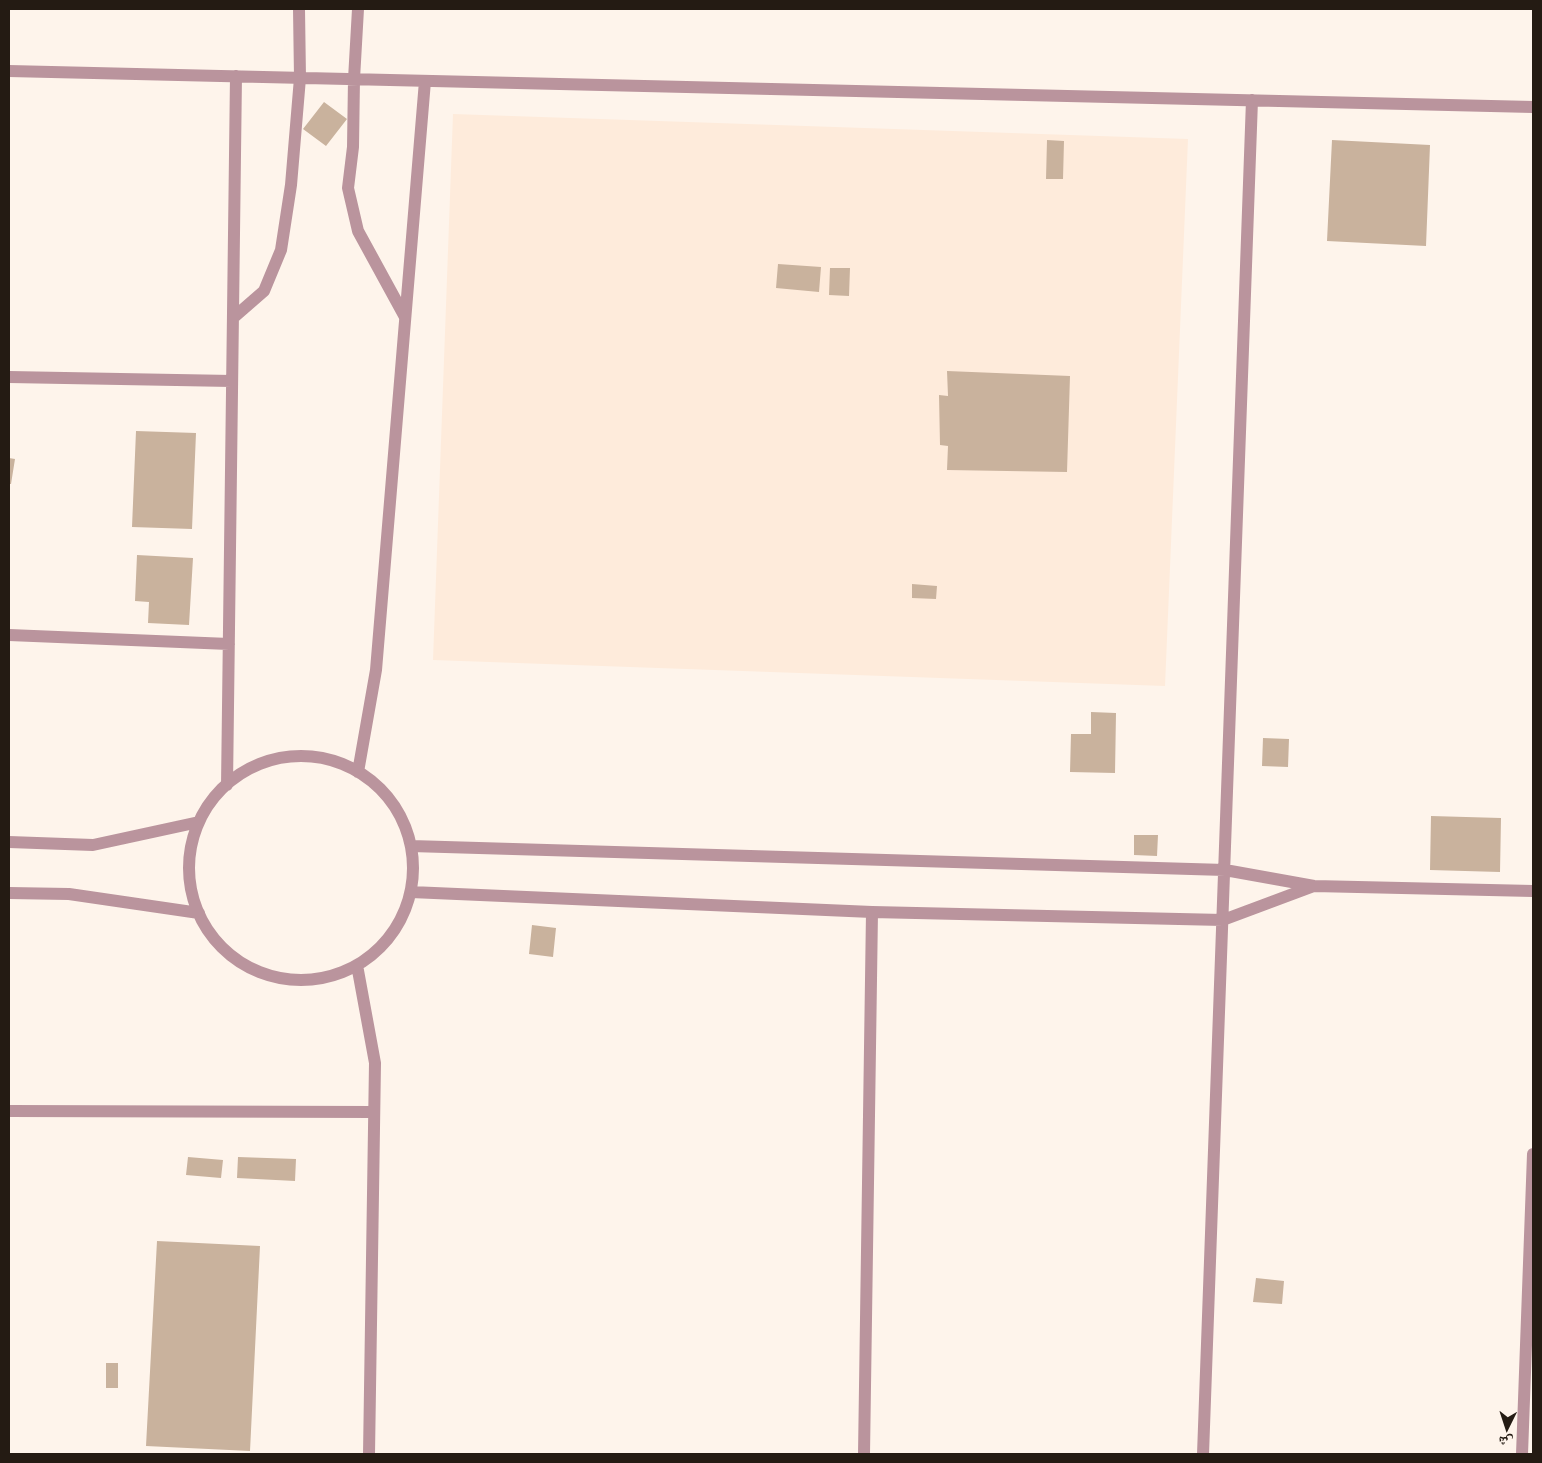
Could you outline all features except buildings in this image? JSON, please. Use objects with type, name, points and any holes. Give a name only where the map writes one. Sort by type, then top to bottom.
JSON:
[{"type":"lane","points":[[233,318],[264,291],[281,250],[292,185],[300,78],[299,9]]},
{"type":"lane","points":[[358,9],[353,147],[348,188],[358,231],[405,316]]},
{"type":"lane","points":[[9,71],[1533,107]]},
{"type":"lane","points":[[227,784],[236,76]]},
{"type":"lane","points":[[358,772],[376,670],[425,81]]},
{"type":"lane","points":[[1203,1454],[1252,100]]},
{"type":"lane","points":[[9,377],[232,381]]},
{"type":"lane","points":[[9,635],[228,644]]},
{"type":"lane","points":[[290,757],[314,757],[337,762],[358,772],[377,786],[393,803],[404,823],[411,846],[414,869],[411,892],[404,914],[392,935],[376,952],[357,965],[335,975],[313,980],[289,979],[266,974],[245,964],[226,951],[210,933],[199,913],[192,890],[189,867],[192,844],[199,822],[211,802],[227,784],[253,768],[268,762],[290,757]]},
{"type":"lane","points":[[9,842],[93,846],[199,822]]},
{"type":"lane","points":[[411,846],[1225,870],[1314,886],[1533,891]]},
{"type":"lane","points":[[411,892],[872,912],[1223,920],[1314,886]]},
{"type":"lane","points":[[9,893],[69,894],[199,913]]},
{"type":"lane","points":[[864,1454],[872,912]]},
{"type":"lane","points":[[357,965],[376,1063],[369,1454]]},
{"type":"lane","points":[[9,1112],[374,1112]]},
{"type":"lane","points":[[1522,1454],[1533,1154]]},
{"type":"shaded area","points":[[453,114],[1188,139],[1165,686],[433,660]]}]
